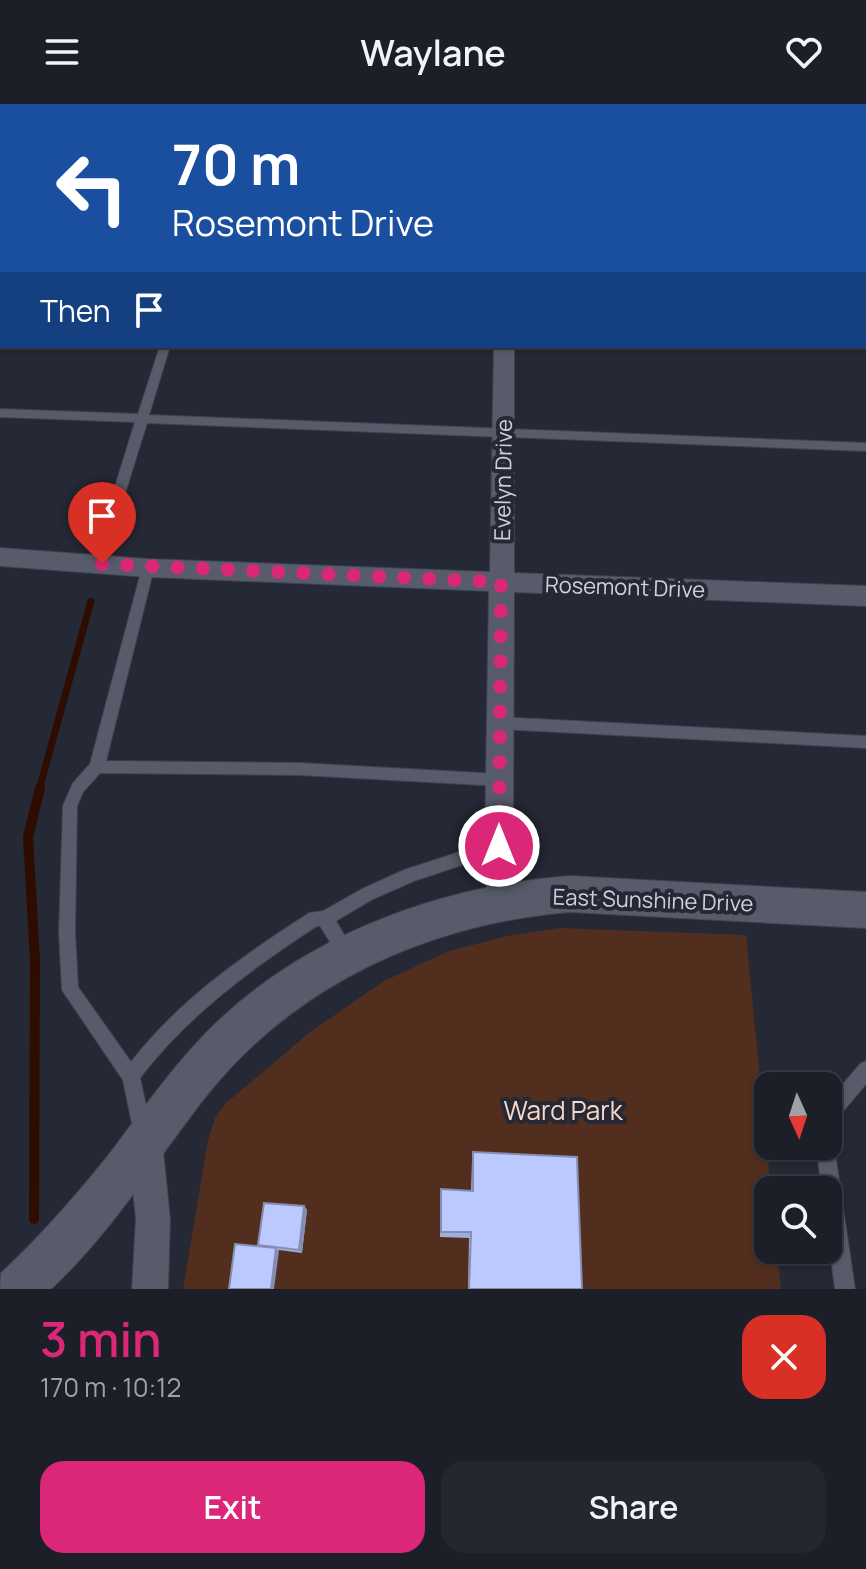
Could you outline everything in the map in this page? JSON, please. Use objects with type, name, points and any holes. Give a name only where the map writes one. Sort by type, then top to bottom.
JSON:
[{"type":"street","points":[[859,104],[866,104]]},
{"type":"street","name":"Evelyn Drive","points":[[502,902],[499,846],[504,348]]},
{"type":"street","name":"Rosemont Drive","points":[[0,557],[148,568],[866,596]]},
{"type":"street","name":"East Sunshine Drive","points":[[17,1289],[53,1258],[221,1047],[265,1009],[312,976],[409,927],[459,911],[502,902],[569,894],[866,910]]},
{"type":"street","points":[[145,1141],[153,1219],[150,1289]]},
{"type":"lane","points":[[97,564],[164,348]]},
{"type":"lane","points":[[0,413],[866,447]]},
{"type":"lane","points":[[145,1141],[131,1076],[70,990],[67,933],[70,806],[78,788],[97,767],[148,568]]},
{"type":"lane","points":[[500,723],[866,742]]},
{"type":"lane","points":[[97,767],[300,769],[500,780]]},
{"type":"lane","points":[[131,1076],[168,1033],[234,971],[315,918],[325,919],[363,894],[423,867],[499,846]]},
{"type":"lane","points":[[325,919],[348,956]]},
{"type":"lane","points":[[842,1099],[866,1070]]},
{"type":"lane","points":[[827,1160],[845,1289]]},
{"type":"green space","name":"Ward Park","points":[[560,928],[746,935],[759,1072],[754,1072],[754,1160],[768,1160],[770,1176],[754,1176],[754,1264],[778,1264],[781,1289],[183,1289],[208,1140],[215,1118],[226,1103],[310,1032],[384,981],[449,951],[507,936]]},
{"type":"building","points":[[473,1152],[577,1157],[582,1289],[469,1289],[471,1232],[441,1232],[441,1189],[473,1191]]},
{"type":"building","points":[[264,1203],[304,1206],[299,1250],[258,1245]]},
{"type":"building","points":[[235,1244],[276,1248],[271,1289],[229,1289]]},
{"type":"waterway","points":[[39,790],[91,601]]},
{"type":"waterway","points":[[34,1219],[35,960],[28,837],[40,788]]},
{"type":"route","points":[[102,564],[501,582],[499,846]]}]
